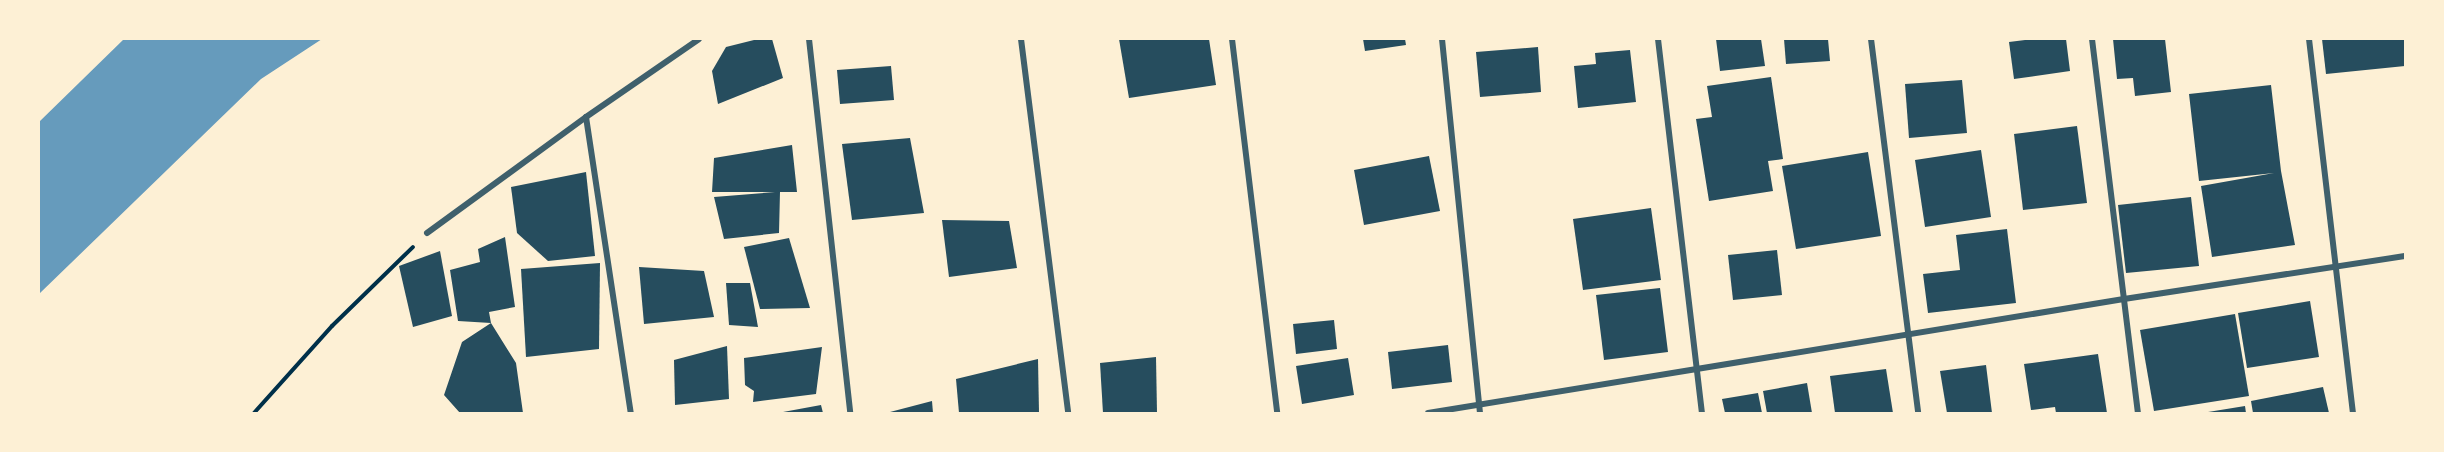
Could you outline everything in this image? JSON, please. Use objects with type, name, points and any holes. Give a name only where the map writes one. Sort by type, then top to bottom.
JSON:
[{"type":"street","points":[[427,233],[586,117],[699,39]]},
{"type":"street","points":[[808,39],[850,413]]},
{"type":"street","points":[[1022,39],[1068,413]]},
{"type":"street","points":[[1232,39],[1277,413]]},
{"type":"street","points":[[1442,39],[1480,413]]},
{"type":"street","points":[[1658,39],[1702,413]]},
{"type":"street","points":[[1871,39],[1918,413]]},
{"type":"street","points":[[2092,39],[2138,413]]},
{"type":"street","points":[[2309,39],[2353,413]]},
{"type":"street","points":[[586,117],[631,413]]},
{"type":"street","points":[[1428,413],[2334,265],[2405,256]]},
{"type":"path","points":[[254,413],[332,326],[427,233]]},
{"type":"water","points":[[124,39],[322,39],[261,79],[39,294],[39,122]]},
{"type":"building","points":[[758,39],[772,39],[783,78],[718,104],[712,71],[726,47]]},
{"type":"building","points":[[1119,39],[1209,39],[1216,85],[1129,98]]},
{"type":"building","points":[[1363,39],[1405,39],[1406,45],[1365,51]]},
{"type":"building","points":[[1716,39],[1761,39],[1765,66],[1720,71]]},
{"type":"building","points":[[1784,39],[1828,39],[1830,61],[1786,64]]},
{"type":"building","points":[[2066,39],[2070,71],[2014,79],[2009,42]]},
{"type":"building","points":[[2113,39],[2165,39],[2171,92],[2135,96],[2133,78],[2117,79]]},
{"type":"building","points":[[2322,39],[2405,39],[2405,66],[2326,74]]},
{"type":"building","points":[[1538,47],[1541,92],[1480,97],[1476,52]]},
{"type":"building","points":[[1630,50],[1636,102],[1578,108],[1574,66],[1596,64],[1595,53]]},
{"type":"building","points":[[891,66],[894,100],[840,104],[837,70]]},
{"type":"building","points":[[1771,77],[1783,159],[1768,161],[1773,191],[1709,201],[1696,119],[1712,117],[1707,86]]},
{"type":"building","points":[[1962,80],[1967,133],[1909,138],[1905,84]]},
{"type":"building","points":[[2271,85],[2281,171],[2295,245],[2212,257],[2201,186],[2274,173],[2199,181],[2189,94]]},
{"type":"building","points":[[2077,126],[2087,203],[2023,210],[2014,134]]},
{"type":"building","points":[[910,138],[924,213],[852,220],[842,144]]},
{"type":"building","points":[[792,145],[797,192],[780,192],[779,233],[724,239],[714,197],[775,192],[712,192],[714,158]]},
{"type":"building","points":[[1981,150],[1991,217],[1925,227],[1915,160]]},
{"type":"building","points":[[1868,152],[1881,236],[1796,249],[1782,166]]},
{"type":"building","points":[[1429,156],[1440,211],[1364,225],[1354,170]]},
{"type":"building","points":[[586,172],[595,256],[548,261],[517,233],[511,187]]},
{"type":"building","points":[[2191,197],[2199,266],[2126,273],[2118,205]]},
{"type":"building","points":[[1651,208],[1661,280],[1583,290],[1573,219]]},
{"type":"building","points":[[942,220],[1009,221],[1017,268],[949,277]]},
{"type":"building","points":[[2007,229],[2016,303],[1928,313],[1923,274],[1960,270],[1956,235]]},
{"type":"building","points":[[505,237],[515,307],[489,312],[491,323],[458,321],[450,270],[480,262],[478,249]]},
{"type":"building","points":[[789,238],[810,308],[760,309],[744,247]]},
{"type":"building","points":[[1777,250],[1782,295],[1733,300],[1728,255]]},
{"type":"building","points":[[440,251],[452,316],[413,327],[399,266]]},
{"type":"building","points":[[600,263],[599,349],[526,357],[521,269]]},
{"type":"building","points":[[639,267],[704,271],[714,317],[644,324]]},
{"type":"building","points":[[726,283],[750,283],[758,327],[729,325]]},
{"type":"building","points":[[1660,288],[1668,352],[1604,360],[1596,295]]},
{"type":"building","points":[[2310,301],[2319,357],[2247,368],[2238,313]]},
{"type":"building","points":[[2235,314],[2249,396],[2154,411],[2140,330]]},
{"type":"building","points":[[1334,320],[1337,349],[1296,354],[1293,324]]},
{"type":"building","points":[[491,323],[516,363],[523,413],[460,413],[444,395],[462,342]]},
{"type":"building","points":[[1448,345],[1452,382],[1392,389],[1388,352]]},
{"type":"building","points":[[727,346],[729,399],[675,405],[674,360]]},
{"type":"building","points":[[822,347],[816,394],[753,402],[754,391],[745,385],[744,358]]},
{"type":"building","points":[[2098,354],[2107,413],[2056,413],[2055,407],[2031,410],[2024,364]]},
{"type":"building","points":[[1156,357],[1157,413],[1103,413],[1100,363]]},
{"type":"building","points":[[1348,358],[1354,395],[1302,404],[1296,366]]},
{"type":"building","points":[[1038,359],[1039,413],[959,413],[956,379]]},
{"type":"building","points":[[1986,365],[1992,413],[1947,413],[1940,371]]},
{"type":"building","points":[[1886,369],[1893,413],[1835,413],[1830,376]]},
{"type":"building","points":[[1807,383],[1812,413],[1767,413],[1763,391]]},
{"type":"building","points":[[2323,387],[2329,413],[2253,413],[2251,401]]},
{"type":"building","points":[[1758,393],[1762,413],[1725,413],[1722,399]]},
{"type":"building","points":[[932,401],[933,413],[890,413],[890,412]]},
{"type":"building","points":[[821,405],[823,413],[783,413],[783,412]]},
{"type":"building","points":[[2245,406],[2246,413],[2208,413],[2208,412]]}]
